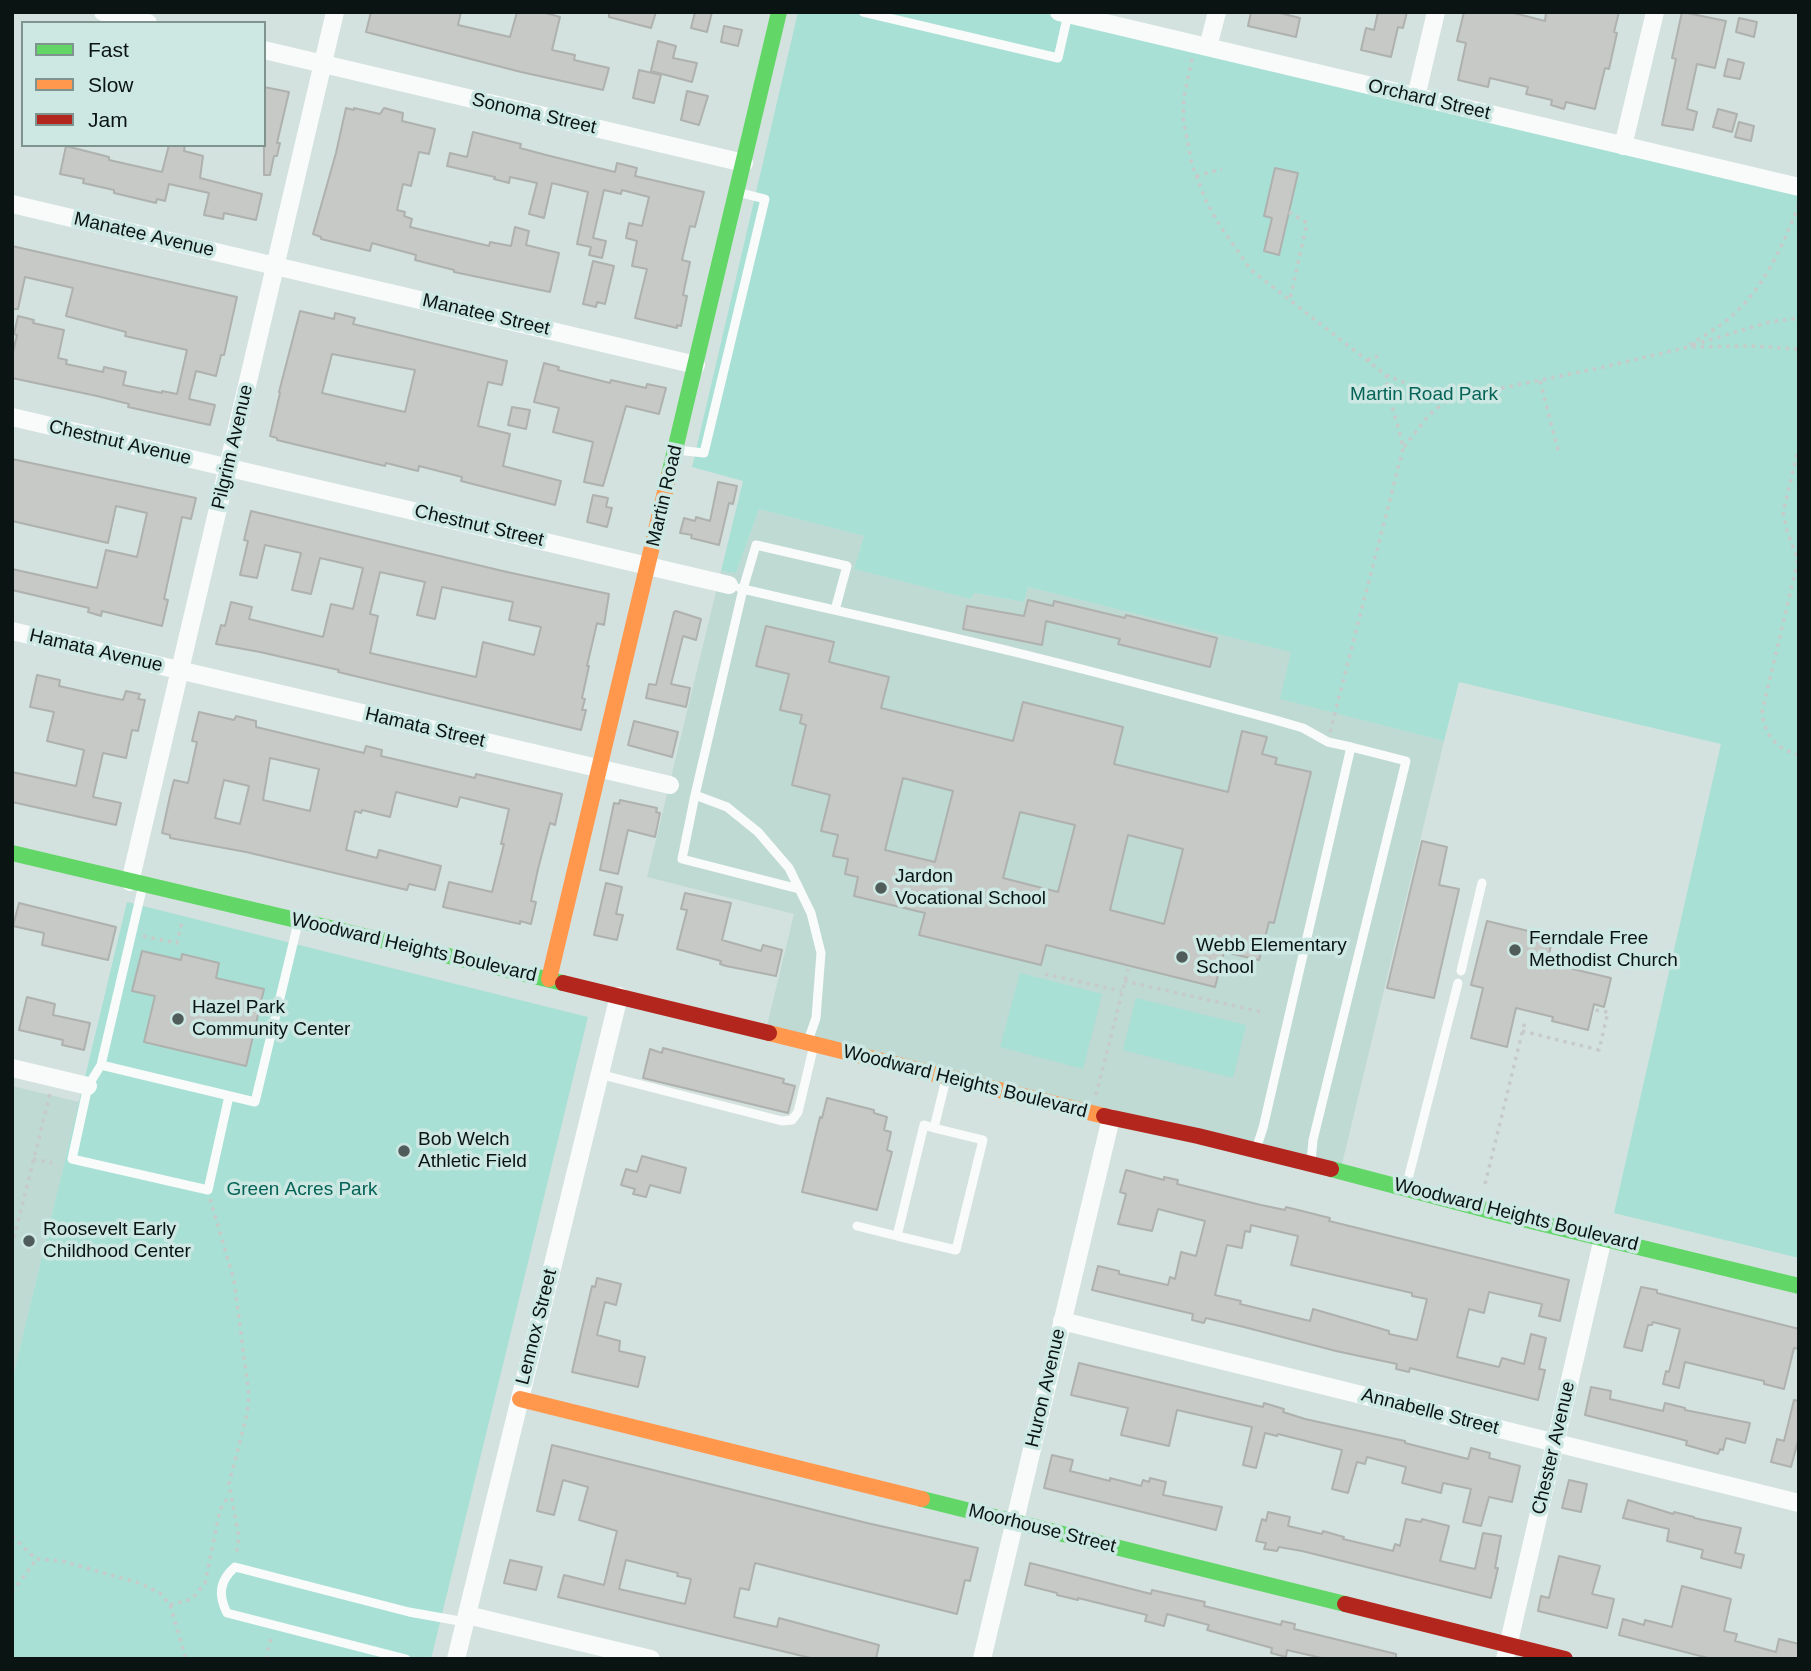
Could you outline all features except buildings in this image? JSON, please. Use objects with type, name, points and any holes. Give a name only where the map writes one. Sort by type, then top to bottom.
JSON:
[{"type":"street","points":[[103,12],[140,21]]},
{"type":"street","name":"Pilgrim Avenue","points":[[137,883],[180,670],[335,12]]},
{"type":"street","name":"Martin Road","points":[[549,979],[779,12]]},
{"type":"street","points":[[1201,51],[1217,12]]},
{"type":"street","points":[[1416,97],[1436,12]]},
{"type":"street","points":[[1623,146],[1655,12]]},
{"type":"street","name":"Orchard Street","points":[[1064,13],[1201,51],[1416,97],[1799,187]]},
{"type":"street","name":"Sonoma Street","points":[[266,50],[744,163]]},
{"type":"street","name":"Manatee Avenue","points":[[12,204],[275,265]]},
{"type":"street","name":"Manatee Street","points":[[275,265],[696,365]]},
{"type":"street","name":"Chestnut Avenue","points":[[12,417],[228,468]]},
{"type":"street","name":"Chestnut Street","points":[[228,468],[736,587]]},
{"type":"street","name":"Hamata Avenue","points":[[12,631],[180,670]]},
{"type":"street","name":"Hamata Street","points":[[180,670],[670,785]]},
{"type":"street","name":"Woodward Heights Boulevard","points":[[12,853],[549,979],[1111,1118],[1255,1150],[1498,1213],[1799,1286]]},
{"type":"street","name":"Lennox Street","points":[[456,1659],[618,996]]},
{"type":"street","points":[[12,1068],[88,1086]]},
{"type":"street","name":"Huron Avenue","points":[[982,1659],[1111,1118]]},
{"type":"street","name":"Chester Avenue","points":[[1506,1651],[1603,1238]]},
{"type":"street","name":"Annabelle Street","points":[[1062,1321],[1799,1503]]},
{"type":"street","name":"Moorhouse Street","points":[[520,1399],[1014,1522],[1506,1651],[1564,1659]]},
{"type":"street","points":[[466,1618],[651,1659]]},
{"type":"lane","points":[[863,12],[1058,58],[1064,13]]},
{"type":"lane","points":[[676,450],[705,453],[765,199],[737,192]]},
{"type":"lane","points":[[799,889],[682,859],[736,587],[756,545],[847,566],[835,610]]},
{"type":"lane","points":[[736,587],[1015,652],[1272,719],[1303,728],[1328,742],[1406,761],[1312,1140],[1311,1164]]},
{"type":"lane","points":[[1255,1150],[1263,1128],[1351,747]]},
{"type":"lane","points":[[599,1074],[782,1121],[792,1120],[798,1112],[816,1018],[821,953],[811,913],[789,868],[758,832],[727,807],[695,795]]},
{"type":"lane","points":[[137,883],[102,1065],[88,1086],[72,1159],[208,1190],[229,1096]]},
{"type":"lane","points":[[1461,971],[1482,883]]},
{"type":"lane","points":[[102,1065],[255,1102],[299,921]]},
{"type":"lane","points":[[1406,1187],[1458,982]]},
{"type":"lane","points":[[934,1128],[946,1077]]},
{"type":"lane","points":[[857,1226],[897,1236],[956,1250],[983,1140],[924,1125],[897,1236]]},
{"type":"lane","points":[[406,1659],[227,1613],[220,1599],[225,1576],[235,1567],[409,1612],[466,1618]]},
{"type":"path","points":[[1201,51],[1184,97],[1183,117],[1192,165],[1206,201],[1234,248],[1251,270],[1386,375],[1410,385],[1455,394],[1478,393],[1688,346],[1769,322],[1799,318]]},
{"type":"path","points":[[1196,176],[1222,169]]},
{"type":"path","points":[[1688,346],[1723,323],[1749,297],[1782,246],[1799,204]]},
{"type":"path","points":[[1289,212],[1307,223],[1290,299]]},
{"type":"path","points":[[1688,346],[1799,349]]},
{"type":"path","points":[[1367,362],[1370,358],[1381,356]]},
{"type":"path","points":[[1386,375],[1403,449]]},
{"type":"path","points":[[1540,381],[1559,454]]},
{"type":"path","points":[[1328,742],[1403,449],[1428,416],[1455,394]]},
{"type":"path","points":[[1799,446],[1783,512],[1798,560],[1762,712],[1764,727],[1770,738],[1780,747],[1799,755]]},
{"type":"path","points":[[143,936],[177,943],[182,922]]},
{"type":"path","points":[[1095,1101],[1128,969]]},
{"type":"path","points":[[1045,974],[1122,991]]},
{"type":"path","points":[[1124,981],[1262,1012]]},
{"type":"path","points":[[1522,1031],[1599,1049],[1608,1013],[1595,1010]]},
{"type":"path","points":[[1485,1184],[1525,1021]]},
{"type":"path","points":[[12,1246],[50,1094]]},
{"type":"path","points":[[33,1159],[52,1163]]},
{"type":"path","points":[[208,1190],[234,1280],[249,1395],[247,1414],[229,1484],[239,1537],[235,1567]]},
{"type":"path","points":[[170,1605],[192,1600],[205,1583],[220,1510],[229,1494]]},
{"type":"path","points":[[12,1536],[36,1559],[62,1561],[139,1583],[160,1593],[170,1605],[186,1659]]},
{"type":"path","points":[[12,1592],[36,1559]]},
{"type":"path","points":[[266,1659],[274,1624]]},
{"type":"shaded area","points":[[759,509],[864,536],[854,569],[972,599],[973,593],[1024,602],[1028,587],[1292,652],[1281,699],[1444,741],[1341,1168],[767,1026],[794,914],[647,877],[721,571],[736,573]]},
{"type":"shaded area","name":"Roosevelt Early Childhood Center","points":[[12,1086],[79,1102],[12,1381]]},
{"type":"green space","name":"Martin Road Park","points":[[798,12],[1058,12],[1799,188],[1799,1258],[1614,1213],[1721,744],[1459,682],[1444,741],[1280,699],[1291,652],[1028,587],[1024,602],[974,593],[971,599],[854,569],[864,536],[759,509],[736,573],[721,571],[743,481],[692,467]]},
{"type":"green space","name":"Green Acres Park","points":[[127,902],[588,1017],[431,1659],[12,1659],[12,1381]]},
{"type":"green space","points":[[1020,973],[1102,994],[1083,1069],[1000,1047]]},
{"type":"green space","points":[[1136,998],[1246,1025],[1233,1078],[1123,1050]]},
{"type":"traffic: fast","points":[[669,475],[779,12]]},
{"type":"traffic: fast","points":[[12,853],[563,983]]},
{"type":"traffic: fast","points":[[1331,1169],[1498,1213],[1799,1286]]},
{"type":"traffic: fast","points":[[922,1499],[1345,1604]]},
{"type":"traffic: slow","points":[[549,979],[669,475]]},
{"type":"traffic: slow","points":[[769,1033],[1104,1116]]},
{"type":"traffic: slow","points":[[520,1399],[922,1499]]},
{"type":"traffic: jam","points":[[563,983],[769,1033]]},
{"type":"traffic: jam","points":[[1104,1116],[1331,1169]]},
{"type":"traffic: jam","points":[[1345,1604],[1565,1659]]},
{"type":"place","name":"Jardon Vocational School","points":[[881,888]]},
{"type":"place","name":"Ferndale Free Methodist Church","points":[[1515,950]]},
{"type":"place","name":"Webb Elementary School","points":[[1182,957]]},
{"type":"place","name":"Hazel Park Community Center","points":[[178,1019]]},
{"type":"place","name":"Bob Welch Athletic Field","points":[[404,1151]]},
{"type":"place","name":"Roosevelt Early Childhood Center","points":[[29,1241]]}]
